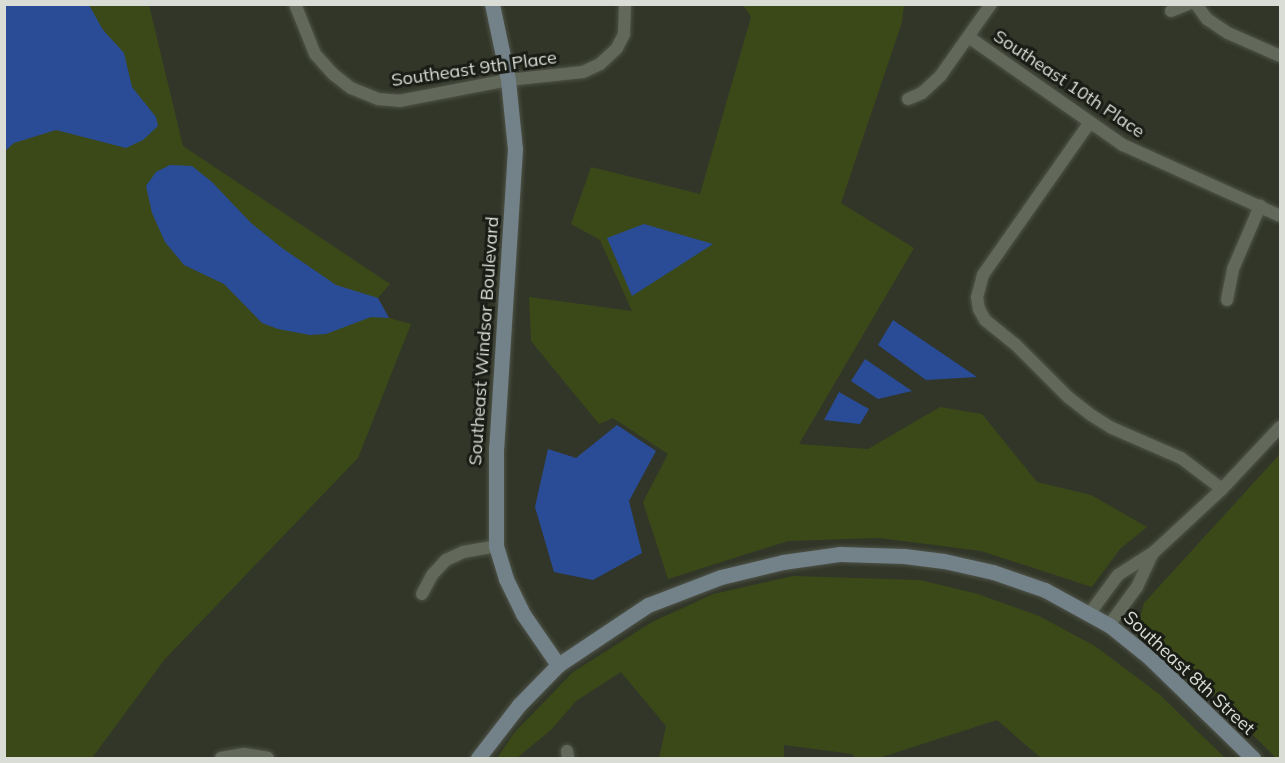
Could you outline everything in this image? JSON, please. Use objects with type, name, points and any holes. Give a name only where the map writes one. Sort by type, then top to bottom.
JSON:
[{"type":"street","name":"Southeast 9th Place","points":[[295,4],[315,54],[333,74],[351,88],[378,99],[399,101],[508,80],[584,72],[600,64],[617,48],[624,34],[625,4]]},
{"type":"street","name":"Southeast Windsor Boulevard","points":[[492,4],[508,80],[515,149],[496,447],[496,546],[506,579],[523,614],[558,665]]},
{"type":"street","points":[[908,99],[932,85],[970,38],[991,4]]},
{"type":"street","points":[[1171,11],[1188,4]]},
{"type":"street","points":[[1196,4],[1207,18],[1228,33],[1281,56]]},
{"type":"street","name":"Southeast 10th Place","points":[[970,38],[1122,145],[1281,216]]},
{"type":"street","points":[[1090,122],[983,275],[977,297],[985,320],[1015,344],[1068,397],[1091,416],[1112,428],[1181,458],[1222,489]]},
{"type":"street","points":[[1227,300],[1233,269],[1260,206]]},
{"type":"street","points":[[1090,613],[1118,575],[1154,552],[1222,489],[1281,427]]},
{"type":"street","points":[[422,594],[432,575],[446,560],[463,552],[496,546]]},
{"type":"street","points":[[1109,625],[1137,586],[1154,552]]},
{"type":"street","name":"Southeast 8th Street","points":[[478,759],[519,705],[558,665],[611,628],[672,595],[721,577],[783,561],[840,554],[904,556],[944,561],[993,572],[1045,590],[1109,625],[1150,658],[1253,759]]},
{"type":"street","points":[[221,759],[244,754],[268,759]]},
{"type":"green space","points":[[4,5],[149,5],[183,146],[390,284],[378,298],[389,318],[411,324],[358,458],[165,659],[92,758],[5,758]]},
{"type":"green space","points":[[743,5],[904,5],[902,22],[841,203],[914,248],[799,444],[868,449],[940,407],[982,414],[1037,482],[1091,495],[1147,527],[1120,549],[1092,587],[981,551],[879,538],[788,541],[668,579],[643,502],[668,454],[613,418],[599,424],[531,341],[529,297],[632,311],[600,240],[571,224],[591,167],[700,194],[751,17]]},
{"type":"green space","points":[[1280,454],[1280,758],[1276,758],[1171,653],[1138,625],[1144,603]]},
{"type":"green space","points":[[793,576],[920,580],[978,594],[1039,616],[1095,646],[1159,694],[1225,758],[1041,758],[997,720],[879,758],[856,758],[852,754],[784,745],[784,758],[659,758],[666,726],[621,672],[576,701],[552,729],[517,758],[497,758],[514,733],[573,672],[652,622],[713,594]]},
{"type":"water","points":[[5,4],[89,5],[103,30],[124,53],[132,87],[156,117],[158,126],[143,140],[126,148],[56,130],[14,143],[5,151]]},
{"type":"water","points":[[170,165],[192,166],[212,182],[251,223],[282,248],[336,285],[378,298],[389,318],[371,317],[326,334],[310,335],[278,329],[262,323],[224,284],[184,265],[165,242],[152,213],[146,186],[156,172]]},
{"type":"water","points":[[644,224],[713,244],[632,296],[607,238]]},
{"type":"water","points":[[893,320],[977,377],[926,380],[878,345]]},
{"type":"water","points":[[865,359],[912,391],[878,399],[851,381]]},
{"type":"water","points":[[839,392],[869,409],[860,424],[824,420]]},
{"type":"water","points":[[617,425],[656,451],[629,501],[642,553],[593,580],[554,572],[535,507],[548,449],[576,458]]}]
